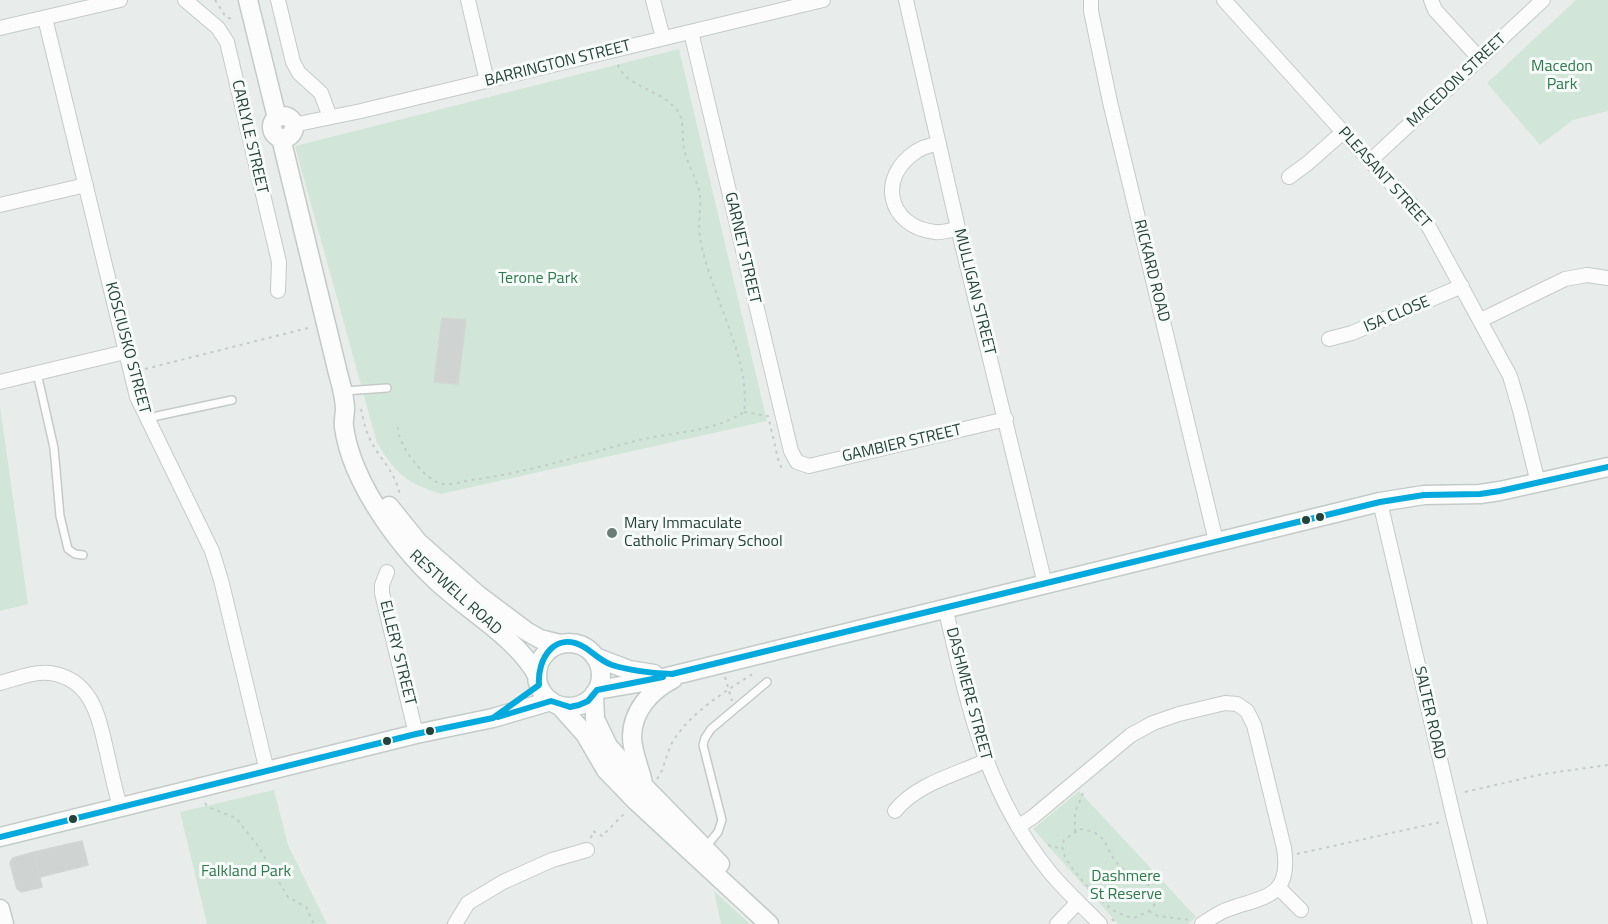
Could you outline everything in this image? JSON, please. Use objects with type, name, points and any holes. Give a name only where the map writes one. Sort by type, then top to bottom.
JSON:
[{"type":"main road","name":"RESTWELL ROAD","points":[[248,0],[284,127],[348,396],[381,491],[418,542],[444,566],[512,622],[540,639],[560,644]]},
{"type":"main road","name":"RESTWELL ROAD","points":[[348,396],[344,426],[349,449],[370,498],[390,528],[423,568],[524,654],[538,680]]},
{"type":"main road","points":[[0,837],[416,734],[555,704],[570,707],[579,705],[596,692],[655,680],[1380,502],[1424,495],[1480,494],[1608,467]]},
{"type":"main road","points":[[672,674],[628,670],[595,657],[580,645],[570,643],[551,648],[544,655],[539,664],[538,680],[544,695],[585,734],[606,770],[642,808],[700,852],[780,924]]},
{"type":"main road","points":[[595,657],[601,676],[596,692],[595,719],[608,746],[649,785],[700,852],[768,924]]},
{"type":"main road","points":[[649,785],[632,737],[635,718],[645,700],[664,684],[697,668]]},
{"type":"main road","points":[[494,718],[526,696],[538,680]]},
{"type":"main road","points":[[0,909],[4,924]]},
{"type":"street","points":[[0,28],[120,0]]},
{"type":"street","name":"CARLYLE STREET","points":[[185,0],[218,28],[226,42],[279,262],[278,291]]},
{"type":"street","points":[[278,0],[293,62],[299,73],[321,93],[330,117]]},
{"type":"street","points":[[468,0],[487,81]]},
{"type":"street","points":[[653,0],[663,38]]},
{"type":"street","name":"BARRINGTON STREET","points":[[284,127],[823,0]]},
{"type":"street","name":"MULLIGAN STREET","points":[[906,0],[958,228],[1045,584]]},
{"type":"street","name":"RICKARD ROAD","points":[[1091,0],[1091,10],[1110,102],[1216,541]]},
{"type":"street","name":"PLEASANT STREET","points":[[1224,0],[1414,208],[1430,229],[1510,376],[1538,483]]},
{"type":"street","points":[[1431,0],[1435,10],[1480,59]]},
{"type":"street","name":"MACEDON STREET","points":[[1370,161],[1543,0]]},
{"type":"street","name":"KOSCIUSKO STREET","points":[[45,18],[130,373],[147,420],[212,551],[267,771]]},
{"type":"street","name":"GARNET STREET","points":[[691,32],[790,451],[797,462]]},
{"type":"street","points":[[1289,177],[1343,132]]},
{"type":"street","points":[[939,143],[919,149],[898,168],[891,183],[893,199],[901,216],[915,227],[937,232],[958,228]]},
{"type":"street","points":[[0,205],[86,185]]},
{"type":"street","points":[[1481,320],[1565,279],[1587,275],[1608,278]]},
{"type":"street","name":"ISA CLOSE","points":[[1329,339],[1352,333],[1462,286]]},
{"type":"street","points":[[0,382],[125,352]]},
{"type":"street","name":"GAMBIER STREET","points":[[797,462],[809,466],[1006,419]]},
{"type":"street","name":"SALTER ROAD","points":[[1380,502],[1480,924]]},
{"type":"street","name":"ELLERY STREET","points":[[387,572],[382,585],[382,593],[416,734]]},
{"type":"street","name":"DASHMERE STREET","points":[[945,607],[968,707],[996,786],[1018,827],[1049,871],[1100,924]]},
{"type":"street","points":[[0,683],[30,675],[49,673],[66,678],[79,686],[90,698],[97,713],[120,807]]},
{"type":"street","points":[[1018,827],[1131,735],[1153,723],[1179,714],[1225,703],[1238,704],[1247,711],[1254,725],[1287,867],[1278,887],[1268,896],[1224,910],[1203,923]]},
{"type":"street","points":[[895,811],[904,799],[917,791],[986,761]]},
{"type":"street","points":[[454,924],[468,903],[503,882],[552,860],[587,850]]},
{"type":"street","points":[[1278,887],[1301,910]]},
{"type":"street","points":[[1057,924],[1078,902]]},
{"type":"lane","points":[[37,373],[54,447],[60,516],[65,538],[68,549],[75,554],[83,555]]},
{"type":"lane","points":[[348,396],[387,387]]},
{"type":"lane","points":[[147,420],[232,400]]},
{"type":"lane","points":[[700,852],[718,832],[722,820],[703,745],[705,738],[734,709],[767,682]]},
{"type":"path","points":[[215,0],[226,17],[236,20]]},
{"type":"path","points":[[617,63],[624,76],[657,93],[680,115],[684,150],[700,193],[699,236],[745,387],[744,412]]},
{"type":"path","points":[[130,373],[308,328]]},
{"type":"path","points":[[348,396],[369,438],[399,486],[401,502]]},
{"type":"path","points":[[398,427],[401,442],[408,453],[430,478],[442,484],[507,475],[637,441],[712,426],[744,412],[768,416],[779,463],[783,470]]},
{"type":"path","points":[[649,785],[660,776],[665,755],[675,739],[696,716],[728,689],[762,669]]},
{"type":"path","points":[[724,675],[734,709]]},
{"type":"path","points":[[1465,792],[1543,774],[1608,765]]},
{"type":"path","points":[[1075,832],[1075,812],[1085,789],[1079,779]]},
{"type":"path","points":[[205,803],[208,807],[237,818],[258,846],[288,897],[306,907],[314,924]]},
{"type":"path","points":[[587,850],[593,831],[602,836],[625,815],[626,810]]},
{"type":"path","points":[[1286,857],[1454,819]]},
{"type":"path","points":[[1080,829],[1089,830],[1107,843],[1120,867],[1138,876],[1150,887],[1155,904],[1149,911],[1134,918],[1109,907],[1064,857],[1062,849],[1064,840],[1075,832],[1080,829]]},
{"type":"path","points":[[1047,845],[1062,849]]},
{"type":"path","points":[[1149,911],[1158,916],[1203,923]]},
{"type":"green space","name":"Macedon Park","points":[[1576,0],[1608,0],[1608,111],[1573,120],[1540,145],[1487,83]]},
{"type":"green space","name":"Terone Park","points":[[679,49],[767,421],[441,494],[410,481],[396,470],[377,443],[295,146]]},
{"type":"green space","points":[[0,406],[28,604],[0,611]]},
{"type":"green space","name":"Falkland Park","points":[[274,790],[288,845],[327,924],[207,924],[180,812]]},
{"type":"green space","name":"Dashmere St Reserve","points":[[1079,791],[1196,917],[1188,924],[1118,924],[1033,829]]},
{"type":"green space","points":[[714,891],[750,924],[721,924]]},
{"type":"building","points":[[442,318],[466,320],[458,384],[434,382]]},
{"type":"building","points":[[82,841],[88,865],[40,877],[34,852]]},
{"type":"building","points":[[34,852],[42,887],[21,892],[17,889],[10,863],[13,858]]},
{"type":"transit line","points":[[0,837],[416,734],[493,718],[539,685],[539,675],[545,657],[556,645],[564,642],[584,647],[612,665],[626,669],[672,674],[1380,502],[1424,495],[1480,494],[1500,491],[1608,467]]},
{"type":"transit line","points":[[498,717],[551,701],[570,707],[579,705],[588,701],[597,690],[663,677]]},
{"type":"place","name":"Mary Immaculate Catholic Primary School","points":[[612,533]]}]
